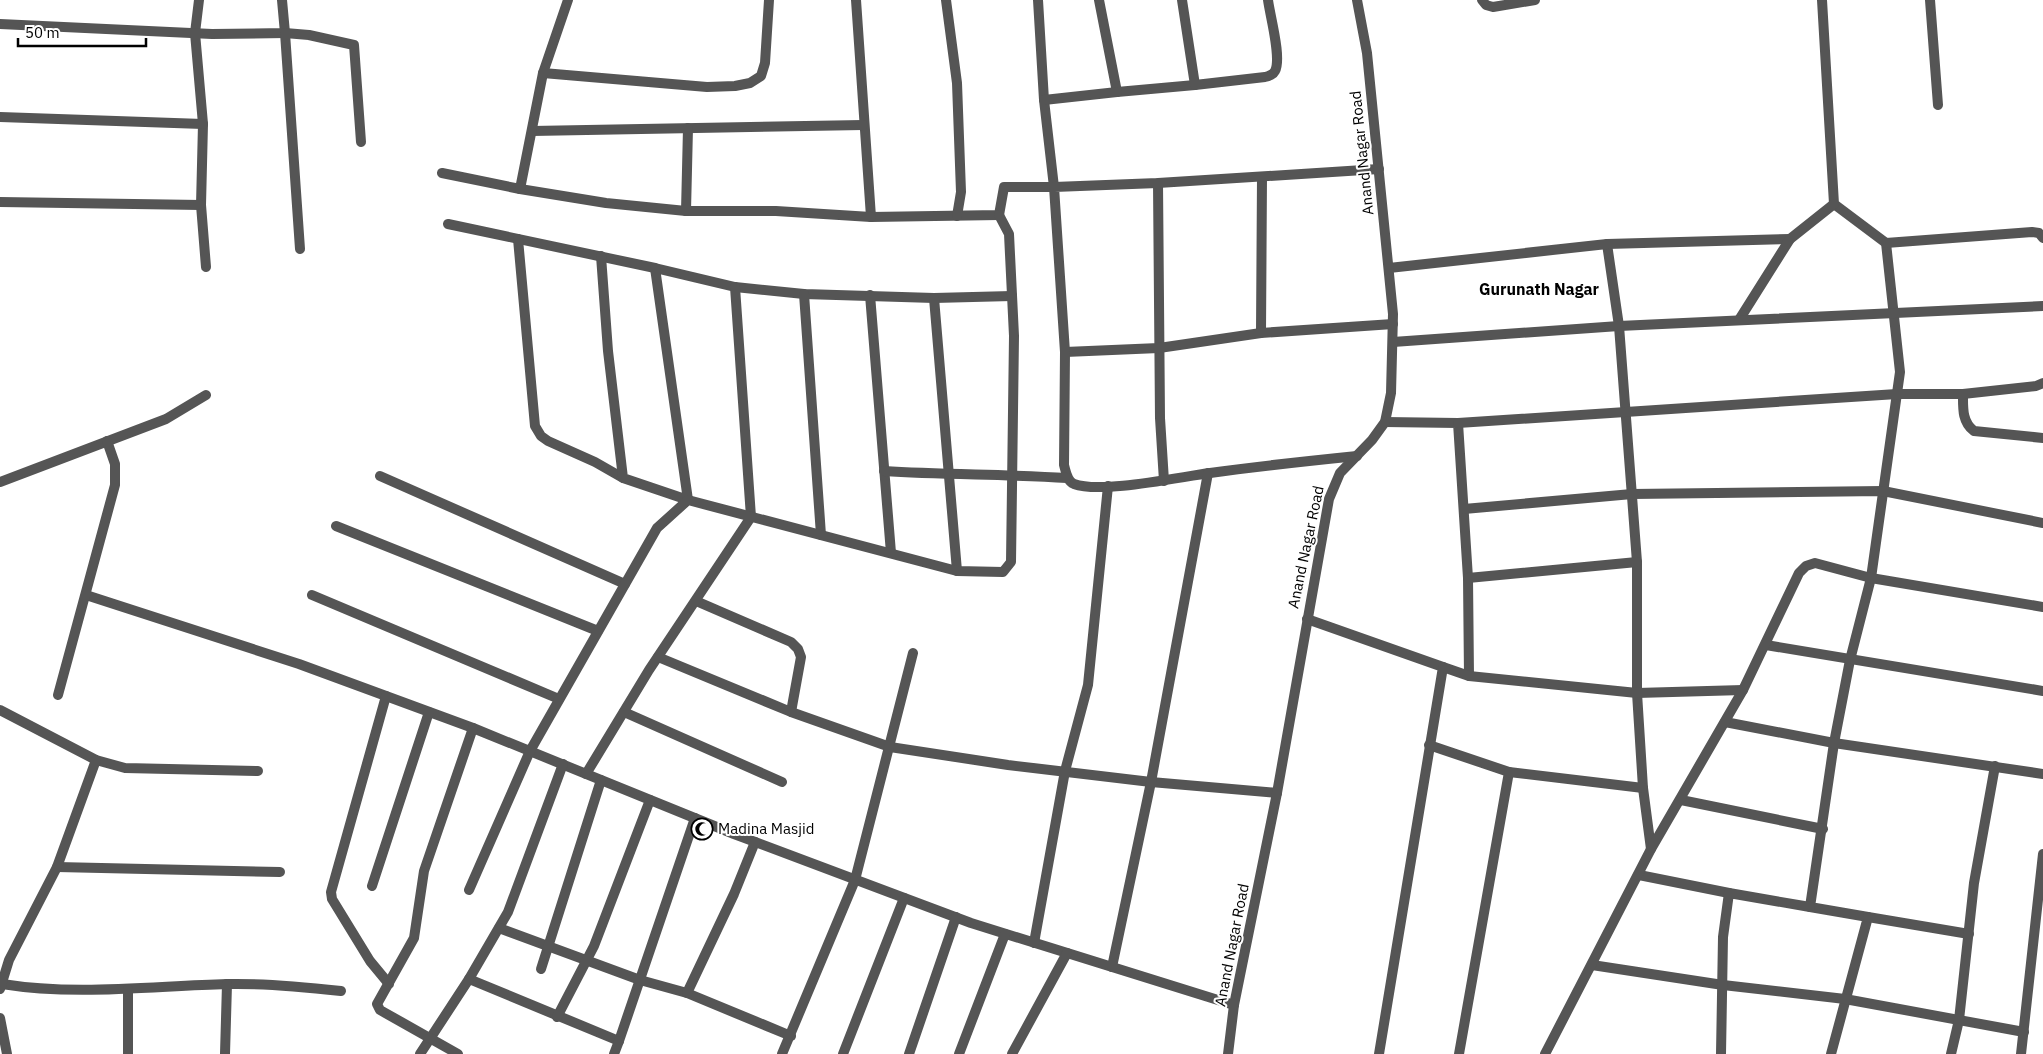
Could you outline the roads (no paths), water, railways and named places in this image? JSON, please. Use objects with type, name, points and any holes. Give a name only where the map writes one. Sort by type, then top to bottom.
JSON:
[{"type":"street","points":[[199,0],[195,33],[203,124],[201,205],[206,267]]},
{"type":"street","points":[[282,0],[300,249]]},
{"type":"street","points":[[520,189],[542,73],[568,0]]},
{"type":"street","points":[[542,73],[707,87],[735,86],[750,83],[761,76],[765,63],[769,0]]},
{"type":"street","points":[[856,0],[863,126],[871,217]]},
{"type":"street","points":[[946,0],[957,93],[961,192],[957,216]]},
{"type":"street","points":[[1038,0],[1044,100],[1054,187],[1065,352],[1064,465],[1067,478],[1073,484],[1087,487],[1108,486],[1164,481],[1208,473],[1357,456]]},
{"type":"street","points":[[1099,0],[1117,92]]},
{"type":"street","points":[[1182,0],[1195,84]]},
{"type":"street","points":[[1044,100],[1272,75],[1276,69],[1277,58],[1268,0]]},
{"type":"street","name":"Anand Nagar Road","points":[[1228,1054],[1234,1005],[1277,793],[1329,499],[1340,473],[1386,422],[1391,393],[1393,324],[1367,53],[1357,0]]},
{"type":"street","points":[[1482,0],[1486,5],[1493,7],[1535,0]]},
{"type":"street","points":[[1822,0],[1834,204]]},
{"type":"street","points":[[1930,0],[1938,105]]},
{"type":"street","points":[[0,24],[195,33],[285,33],[309,35],[354,45],[361,142]]},
{"type":"street","points":[[0,117],[203,124]]},
{"type":"street","points":[[532,131],[863,126]]},
{"type":"street","points":[[686,211],[688,128]]},
{"type":"street","points":[[518,239],[535,426],[541,436],[548,441],[595,462],[623,478],[688,500],[957,571],[1003,572],[1011,562],[1014,336],[1009,234],[999,215],[1004,187],[1158,183],[1379,169]]},
{"type":"street","points":[[442,172],[520,189],[606,203],[686,211],[776,210],[871,217],[999,215]]},
{"type":"street","points":[[1261,333],[1262,176]]},
{"type":"street","points":[[1158,183],[1160,418],[1164,481]]},
{"type":"street","points":[[0,202],[201,205]]},
{"type":"street","points":[[1739,320],[1790,239],[1834,204]]},
{"type":"street","points":[[1834,204],[1886,242],[2032,232],[2039,233],[2043,238]]},
{"type":"street","points":[[448,224],[601,256],[735,287],[804,294],[934,298],[1012,296]]},
{"type":"street","points":[[1388,268],[1607,244],[1790,239]]},
{"type":"street","points":[[1810,907],[1823,829],[1834,743],[1850,660],[1871,578],[1900,372],[1886,242]]},
{"type":"street","points":[[1607,244],[1619,326],[1637,562],[1637,693],[1643,788],[1651,849]]},
{"type":"street","points":[[601,256],[608,351],[623,478]]},
{"type":"street","points":[[655,268],[688,500]]},
{"type":"street","points":[[586,774],[658,657],[750,516],[735,287]]},
{"type":"street","points":[[804,294],[821,535]]},
{"type":"street","points":[[870,295],[891,553]]},
{"type":"street","points":[[934,298],[957,571]]},
{"type":"street","points":[[1392,342],[1619,326],[2043,306]]},
{"type":"street","points":[[1065,352],[1159,348],[1261,333],[1393,324]]},
{"type":"street","points":[[1386,422],[1458,423],[1626,414],[1896,394],[1963,394],[2036,386],[2043,383]]},
{"type":"street","points":[[1963,394],[1964,418],[1974,431],[2043,438]]},
{"type":"street","points":[[0,482],[166,419],[206,395]]},
{"type":"street","points":[[1458,423],[1468,578],[1469,676]]},
{"type":"street","points":[[58,695],[115,485],[114,464],[107,441]]},
{"type":"street","points":[[884,471],[949,475],[1012,474],[1067,478]]},
{"type":"street","points":[[1112,967],[1152,782],[1208,473]]},
{"type":"street","points":[[380,476],[625,584]]},
{"type":"street","points":[[1034,943],[1064,772],[1088,685],[1108,486]]},
{"type":"street","points":[[1464,509],[1632,494],[1883,491],[2043,523]]},
{"type":"street","points":[[469,890],[530,751],[559,699],[657,528],[688,500]]},
{"type":"street","points":[[336,526],[598,631]]},
{"type":"street","points":[[1468,578],[1637,562]]},
{"type":"street","points":[[1545,1054],[1651,849],[1743,690],[1799,573],[1806,566],[1815,563],[1871,578],[2043,607]]},
{"type":"street","points":[[86,595],[299,664],[474,728],[755,842],[956,917],[1234,1005]]},
{"type":"street","points":[[312,595],[559,699]]},
{"type":"street","points":[[696,601],[791,642],[798,648],[801,657],[791,712]]},
{"type":"street","points":[[1307,619],[1469,676],[1637,693],[1743,690]]},
{"type":"street","points":[[1766,645],[2043,691]]},
{"type":"street","points":[[782,1054],[855,880],[913,653]]},
{"type":"street","points":[[658,657],[791,712],[890,746],[1064,772],[1277,793]]},
{"type":"street","points":[[1379,1054],[1443,667]]},
{"type":"street","points":[[386,696],[331,892],[332,899],[370,961],[388,984]]},
{"type":"street","points":[[0,710],[85,755],[124,768],[258,771]]},
{"type":"street","points":[[372,886],[429,712]]},
{"type":"street","points":[[624,712],[782,782]]},
{"type":"street","points":[[1725,722],[1834,743],[2043,774]]},
{"type":"street","points":[[458,1054],[378,1007],[388,984],[414,938],[424,871],[474,728]]},
{"type":"street","points":[[1429,745],[1509,772],[1643,788]]},
{"type":"street","points":[[96,760],[57,867],[9,960],[1,987],[128,989],[226,984],[341,991]]},
{"type":"street","points":[[420,1054],[469,979],[508,912],[563,764]]},
{"type":"street","points":[[1951,1054],[1959,1020],[1974,883],[1996,766]]},
{"type":"street","points":[[1459,1054],[1509,772]]},
{"type":"street","points":[[541,969],[601,780]]},
{"type":"street","points":[[557,1017],[586,961],[650,800]]},
{"type":"street","points":[[1680,800],[1823,829]]},
{"type":"street","points":[[614,1054],[695,818]]},
{"type":"street","points":[[687,993],[734,894],[755,842]]},
{"type":"street","points":[[2021,1054],[2043,854]]},
{"type":"street","points":[[57,867],[280,872]]},
{"type":"street","points":[[1639,875],[1729,893],[1969,934]]},
{"type":"street","points":[[1721,1054],[1723,937],[1729,893]]},
{"type":"street","points":[[843,1054],[904,898]]},
{"type":"street","points":[[909,1054],[956,917]]},
{"type":"street","points":[[1831,1054],[1868,917]]},
{"type":"street","points":[[499,928],[640,980],[687,993],[791,1036]]},
{"type":"street","points":[[958,1054],[1005,934]]},
{"type":"street","points":[[1012,1054],[1067,953]]},
{"type":"street","points":[[1592,965],[1723,985],[1845,999],[2024,1032]]},
{"type":"street","points":[[469,979],[557,1017],[619,1041]]},
{"type":"street","points":[[224,1054],[226,984]]},
{"type":"street","points":[[128,989],[128,1054]]},
{"type":"street","points":[[0,1018],[7,1054]]},
{"type":"place","name":"Madina Masjid","points":[[702,829]]},
{"type":"district","name":"Gurunath Nagar","points":[[1539,289]]}]
